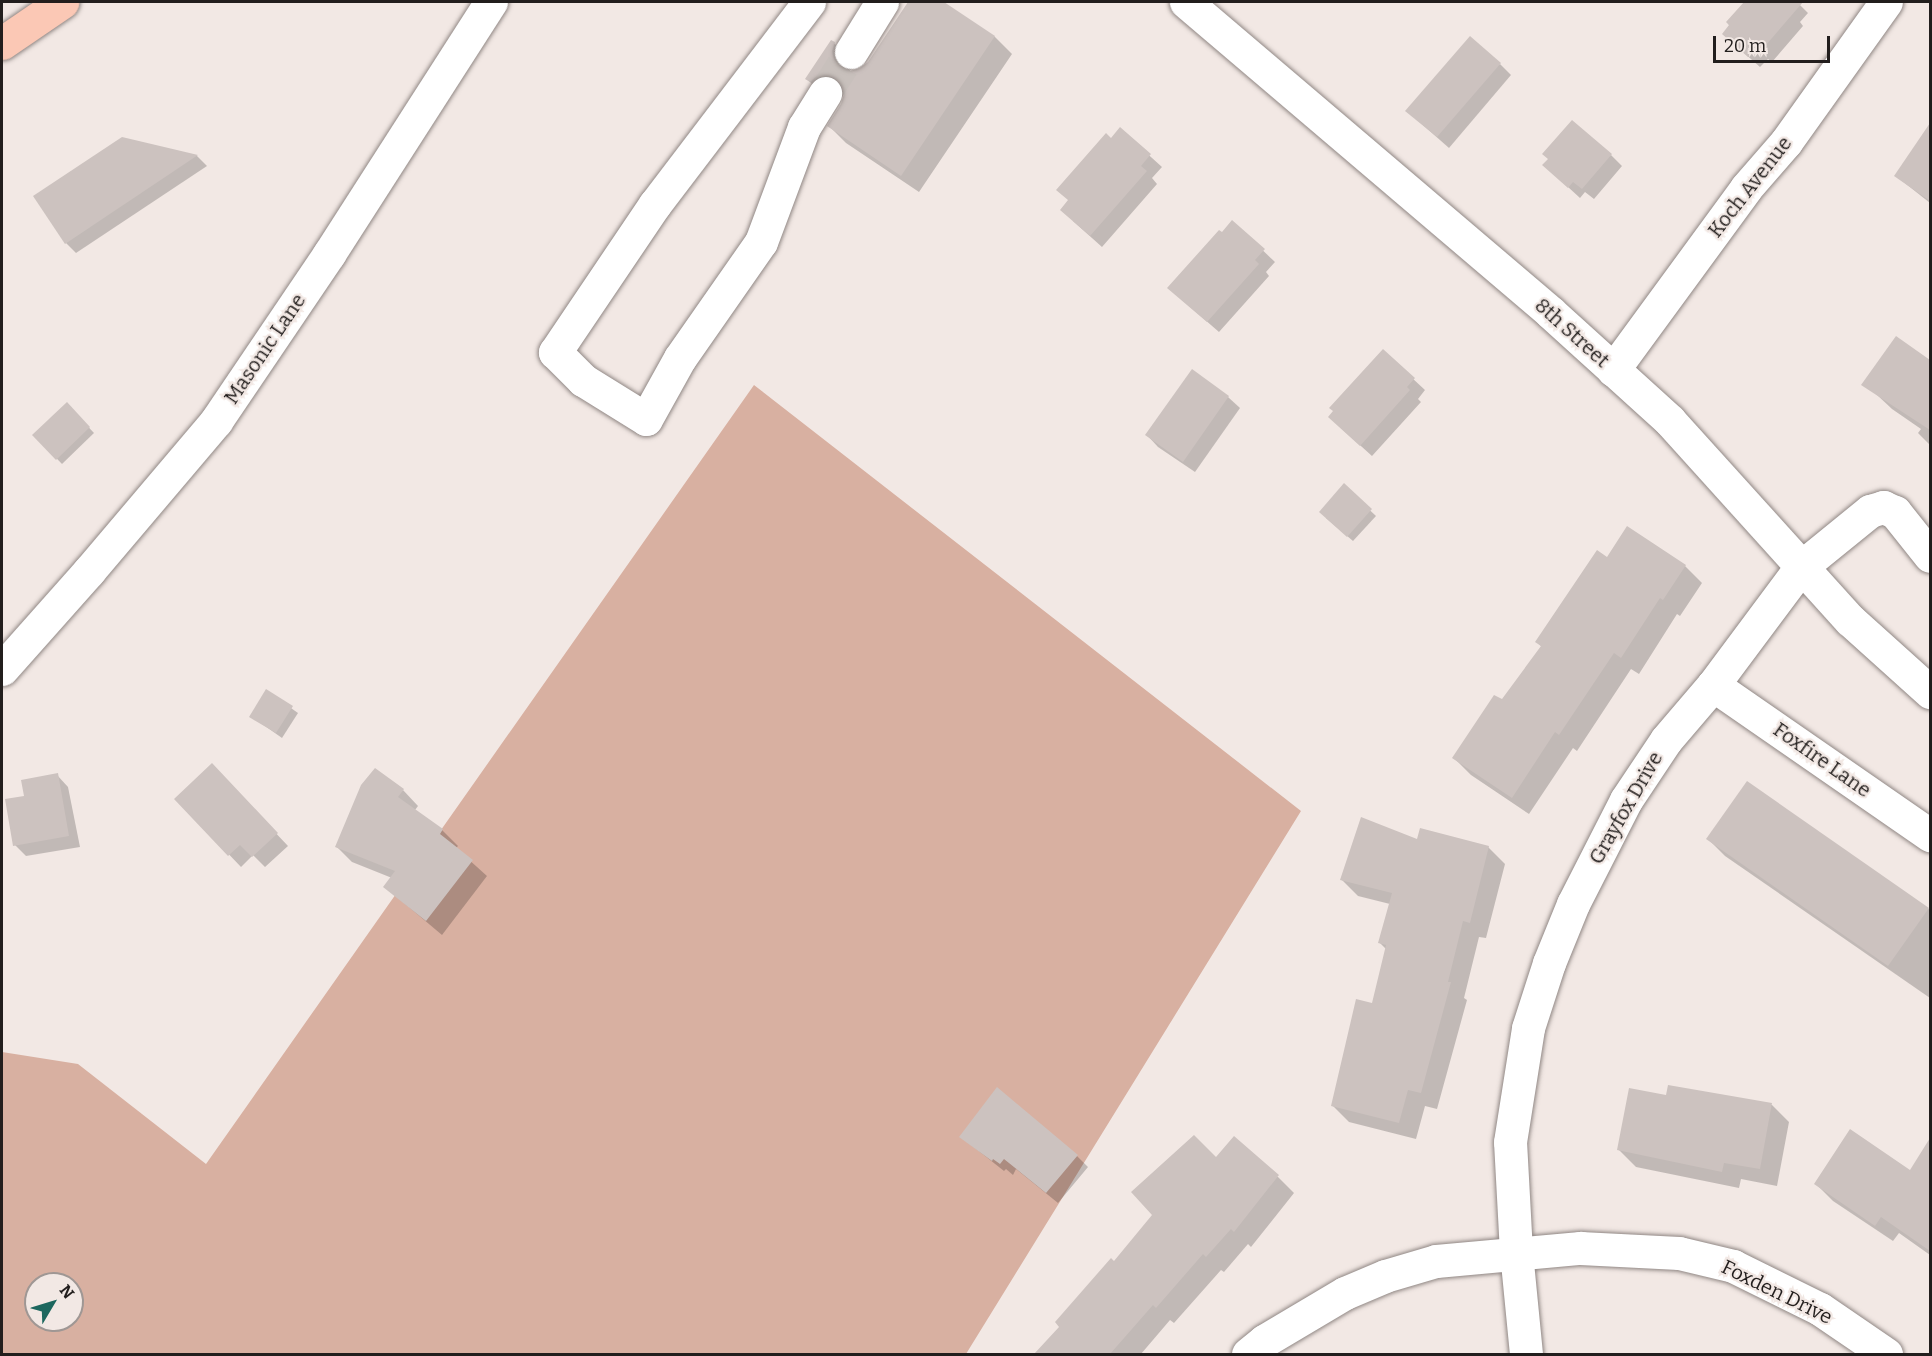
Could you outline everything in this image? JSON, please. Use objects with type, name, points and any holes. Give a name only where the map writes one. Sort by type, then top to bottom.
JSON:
[{"type":"main road","points":[[2,43],[62,2]]},
{"type":"street","name":"Masonic Lane","points":[[2,669],[89,571],[216,421],[329,254],[491,2]]},
{"type":"street","points":[[809,2],[655,204],[555,352],[583,380],[646,419],[680,358],[761,242],[804,127],[825,93]]},
{"type":"street","points":[[851,52],[882,2]]},
{"type":"street","name":"8th Street","points":[[1186,2],[1550,312],[1670,421],[1850,620],[1930,692]]},
{"type":"street","name":"Koch Avenue","points":[[1613,370],[1746,188],[1786,142],[1886,2]]},
{"type":"street","name":"Grayfox Drive","points":[[1526,1354],[1516,1252],[1510,1142],[1528,1028],[1549,963],[1573,904],[1626,800],[1666,740],[1713,685],[1802,567],[1870,511],[1883,507],[1895,512],[1930,556]]},
{"type":"street","name":"Foxfire Lane","points":[[1713,685],[1930,835]]},
{"type":"street","name":"Foxden Drive","points":[[1248,1354],[1264,1341],[1345,1293],[1384,1276],[1436,1261],[1580,1248],[1679,1253],[1733,1266],[1820,1309],[1886,1354]]},
{"type":"shaded area","points":[[754,385],[1301,811],[966,1354],[2,1354],[2,1052],[78,1064],[206,1164]]},
{"type":"building","points":[[908,2],[944,2],[995,36],[901,176],[827,126],[841,104],[844,94],[842,85],[835,77],[825,74],[817,76],[810,82],[805,79],[831,40],[835,42],[832,51],[834,60],[841,68],[850,71],[860,68],[868,62]]},
{"type":"building","points":[[1744,2],[1803,2],[1760,52],[1756,48],[1748,57],[1722,34],[1729,25],[1726,22]]},
{"type":"building","points":[[1470,36],[1501,63],[1437,137],[1405,111]]},
{"type":"building","points":[[1572,120],[1612,154],[1582,189],[1573,182],[1568,188],[1542,165],[1548,159],[1542,154]]},
{"type":"building","points":[[1930,123],[1930,201],[1894,176]]},
{"type":"building","points":[[1120,127],[1151,154],[1141,166],[1147,171],[1090,236],[1060,210],[1068,200],[1056,190],[1106,133],[1111,138]]},
{"type":"building","points":[[122,137],[198,155],[65,244],[33,196]]},
{"type":"building","points":[[1232,220],[1265,249],[1255,260],[1259,264],[1207,322],[1167,288],[1219,230],[1222,232]]},
{"type":"building","points":[[1896,336],[1930,360],[1930,430],[1861,385]]},
{"type":"building","points":[[1383,349],[1415,378],[1407,387],[1410,390],[1360,446],[1328,417],[1333,411],[1329,408]]},
{"type":"building","points":[[1192,369],[1229,396],[1183,462],[1145,435]]},
{"type":"building","points":[[67,402],[90,427],[56,460],[32,435]]},
{"type":"building","points":[[1344,483],[1372,509],[1347,537],[1319,512]]},
{"type":"building","points":[[1627,526],[1686,565],[1663,600],[1660,598],[1621,658],[1614,653],[1559,735],[1555,732],[1512,798],[1452,758],[1494,695],[1502,699],[1541,646],[1535,642],[1597,550],[1607,557]]},
{"type":"building","points":[[266,689],[293,706],[276,733],[249,717]]},
{"type":"building","points":[[212,763],[278,833],[252,857],[240,845],[228,856],[174,799]]},
{"type":"building","points":[[375,768],[404,789],[398,797],[443,829],[440,834],[473,860],[426,921],[383,887],[395,871],[335,847],[361,785]]},
{"type":"building","points":[[58,773],[69,836],[13,846],[5,799],[24,796],[21,780]]},
{"type":"building","points":[[1747,781],[1929,908],[1888,966],[1706,839]]},
{"type":"building","points":[[1361,817],[1417,839],[1420,828],[1489,846],[1470,923],[1463,921],[1448,982],[1451,982],[1421,1093],[1408,1090],[1399,1123],[1331,1106],[1356,999],[1372,1003],[1386,945],[1378,943],[1392,893],[1340,880]]},
{"type":"building","points":[[1668,1085],[1772,1103],[1760,1169],[1724,1163],[1722,1172],[1617,1150],[1629,1088],[1666,1095]]},
{"type":"building","points":[[997,1087],[1078,1155],[1046,1193],[1004,1159],[1000,1164],[993,1159],[992,1161],[959,1137]]},
{"type":"building","points":[[1850,1129],[1910,1170],[1930,1138],[1930,1251],[1881,1217],[1875,1226],[1814,1184]]},
{"type":"building","points":[[1194,1135],[1216,1157],[1234,1136],[1279,1175],[1234,1232],[1231,1229],[1206,1257],[1203,1254],[1156,1308],[1153,1305],[1110,1354],[1034,1354],[1059,1327],[1055,1322],[1111,1258],[1114,1261],[1152,1215],[1131,1192]]},
{"type":"tunnel","points":[[825,93],[851,52]]}]
